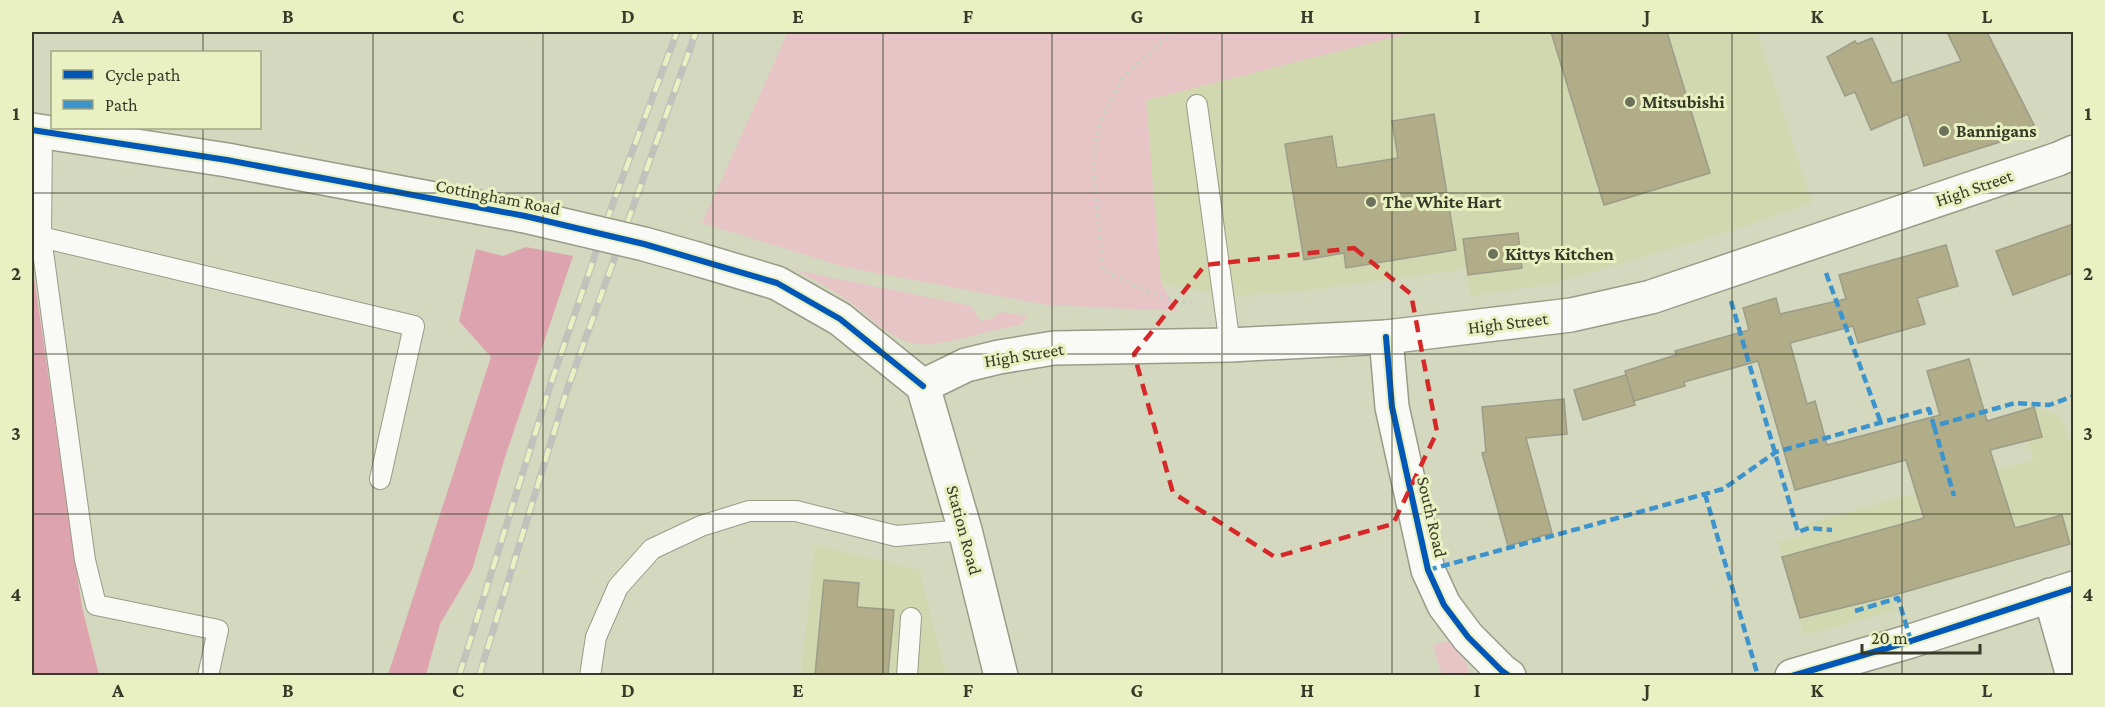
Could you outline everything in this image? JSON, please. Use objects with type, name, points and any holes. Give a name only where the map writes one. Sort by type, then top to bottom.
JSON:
[{"type":"street","name":"Cottingham Road","points":[[37,131],[227,160],[525,216],[697,259],[777,283],[840,319],[923,386]]},
{"type":"street","name":"High Street","points":[[923,386],[966,365],[1053,348],[1230,345],[1386,337],[1570,315],[1651,297],[2073,152]]},
{"type":"street","name":"South Road","points":[[1386,337],[1392,407],[1428,570],[1444,605],[1468,637],[1504,674]]},
{"type":"street","name":"Station Road","points":[[923,386],[965,530],[1001,675]]},
{"type":"street","points":[[1792,675],[1911,641],[2062,592],[2073,675]]},
{"type":"lane","points":[[1197,105],[1230,345]]},
{"type":"lane","points":[[37,131],[41,237],[85,560],[96,604],[218,630],[208,675]]},
{"type":"lane","points":[[41,237],[414,326],[380,479]]},
{"type":"lane","points":[[590,675],[596,637],[618,587],[652,549],[701,526],[749,511],[796,511],[896,536],[965,530]]},
{"type":"lane","points":[[907,675],[911,618]]},
{"type":"path","points":[[1173,32],[1122,78],[1099,125],[1093,164],[1103,270],[1138,288],[1185,302],[1225,304]]},
{"type":"highlighted area","points":[[1354,248],[1411,294],[1437,432],[1393,524],[1275,557],[1173,493],[1134,354],[1205,265]]},
{"type":"shaded area","points":[[788,32],[1414,32],[1146,100],[1161,283],[1177,311],[1047,305],[845,267],[702,223]]},
{"type":"shaded area","points":[[1414,32],[1757,32],[1812,203],[1731,231],[1550,284],[1471,296],[1466,269],[1293,292],[1229,296],[1161,283],[1146,100]]},
{"type":"shaded area","points":[[526,247],[573,256],[505,457],[472,570],[440,624],[426,675],[388,675],[491,357],[459,321],[476,249],[503,256]]},
{"type":"shaded area","points":[[32,263],[82,607],[99,675],[32,675]]},
{"type":"shaded area","points":[[795,270],[971,306],[980,321],[991,319],[1001,312],[1027,316],[1021,325],[965,338],[931,344],[908,342],[888,332],[824,285]]},
{"type":"shaded area","points":[[2034,407],[2060,416],[2073,447],[2073,543],[1891,596],[1895,610],[1805,635],[1778,543],[1805,535],[1803,525],[2034,460],[2027,441]]},
{"type":"shaded area","points":[[815,545],[919,570],[946,675],[801,676]]},
{"type":"shaded area","points":[[1450,641],[1467,664],[1469,675],[1442,675],[1433,645]]},
{"type":"building","name":"Mitsubishi","points":[[1551,32],[1667,32],[1710,173],[1604,205]]},
{"type":"building","points":[[1947,32],[1987,32],[2034,125],[2003,141],[1924,166],[1908,114],[1871,130],[1855,92],[1845,96],[1827,57],[1855,41],[1857,44],[1872,38],[1892,83],[1961,61]]},
{"type":"building","name":"The White Hart","points":[[1434,114],[1456,250],[1346,268],[1344,253],[1304,260],[1285,144],[1332,136],[1337,168],[1398,158],[1392,121]]},
{"type":"building","points":[[2073,224],[2073,273],[2013,295],[1996,251]]},
{"type":"building","name":"Kittys Kitchen","points":[[1518,233],[1522,268],[1468,275],[1463,239]]},
{"type":"building","points":[[1946,245],[1958,286],[1917,298],[1925,324],[1858,343],[1853,326],[1790,343],[1807,404],[1815,401],[1827,445],[1940,415],[1927,371],[1969,359],[1987,421],[2034,407],[2042,437],[1990,450],[2015,528],[2062,515],[2070,544],[1891,596],[1800,618],[1782,557],[1924,518],[1906,460],[1795,490],[1758,361],[1684,382],[1685,386],[1634,401],[1625,371],[1676,355],[1677,357],[1675,351],[1749,330],[1743,308],[1776,298],[1780,314],[1846,299],[1839,275]]},
{"type":"building","points":[[1626,375],[1635,405],[1583,420],[1574,390]]},
{"type":"building","points":[[1564,399],[1567,434],[1526,438],[1552,533],[1508,546],[1482,453],[1486,452],[1482,407]]},
{"type":"building","points":[[824,580],[859,583],[857,607],[894,610],[888,675],[815,675]]},
{"type":"railway","points":[[459,676],[551,383],[613,203],[677,32]]},
{"type":"railway","points":[[479,676],[567,390],[696,32]]},
{"type":"marked path","points":[[1826,273],[1881,423]]},
{"type":"marked path","points":[[1731,301],[1798,532],[1809,528],[1832,530]]},
{"type":"marked path","points":[[1428,570],[1723,489],[1776,452],[1929,409],[1934,426],[2015,403],[2049,405],[2074,396]]},
{"type":"marked path","points":[[1934,426],[1954,496]]},
{"type":"marked path","points":[[1705,494],[1758,676]]},
{"type":"marked path","points":[[1855,611],[1898,598],[1911,641]]},
{"type":"cycle path","points":[[32,130],[227,160],[525,216],[644,244],[777,283],[840,319],[923,386]]},
{"type":"cycle path","points":[[1386,337],[1392,407],[1428,570],[1444,605],[1468,637],[1509,676]]},
{"type":"cycle path","points":[[1792,676],[1911,641],[2074,588]]},
{"type":"place","name":"Mitsubishi","points":[[1630,102]]},
{"type":"place","name":"Bannigans","points":[[1944,131]]},
{"type":"place","name":"The White Hart","points":[[1371,202]]},
{"type":"place","name":"Kittys Kitchen","points":[[1493,254]]}]
